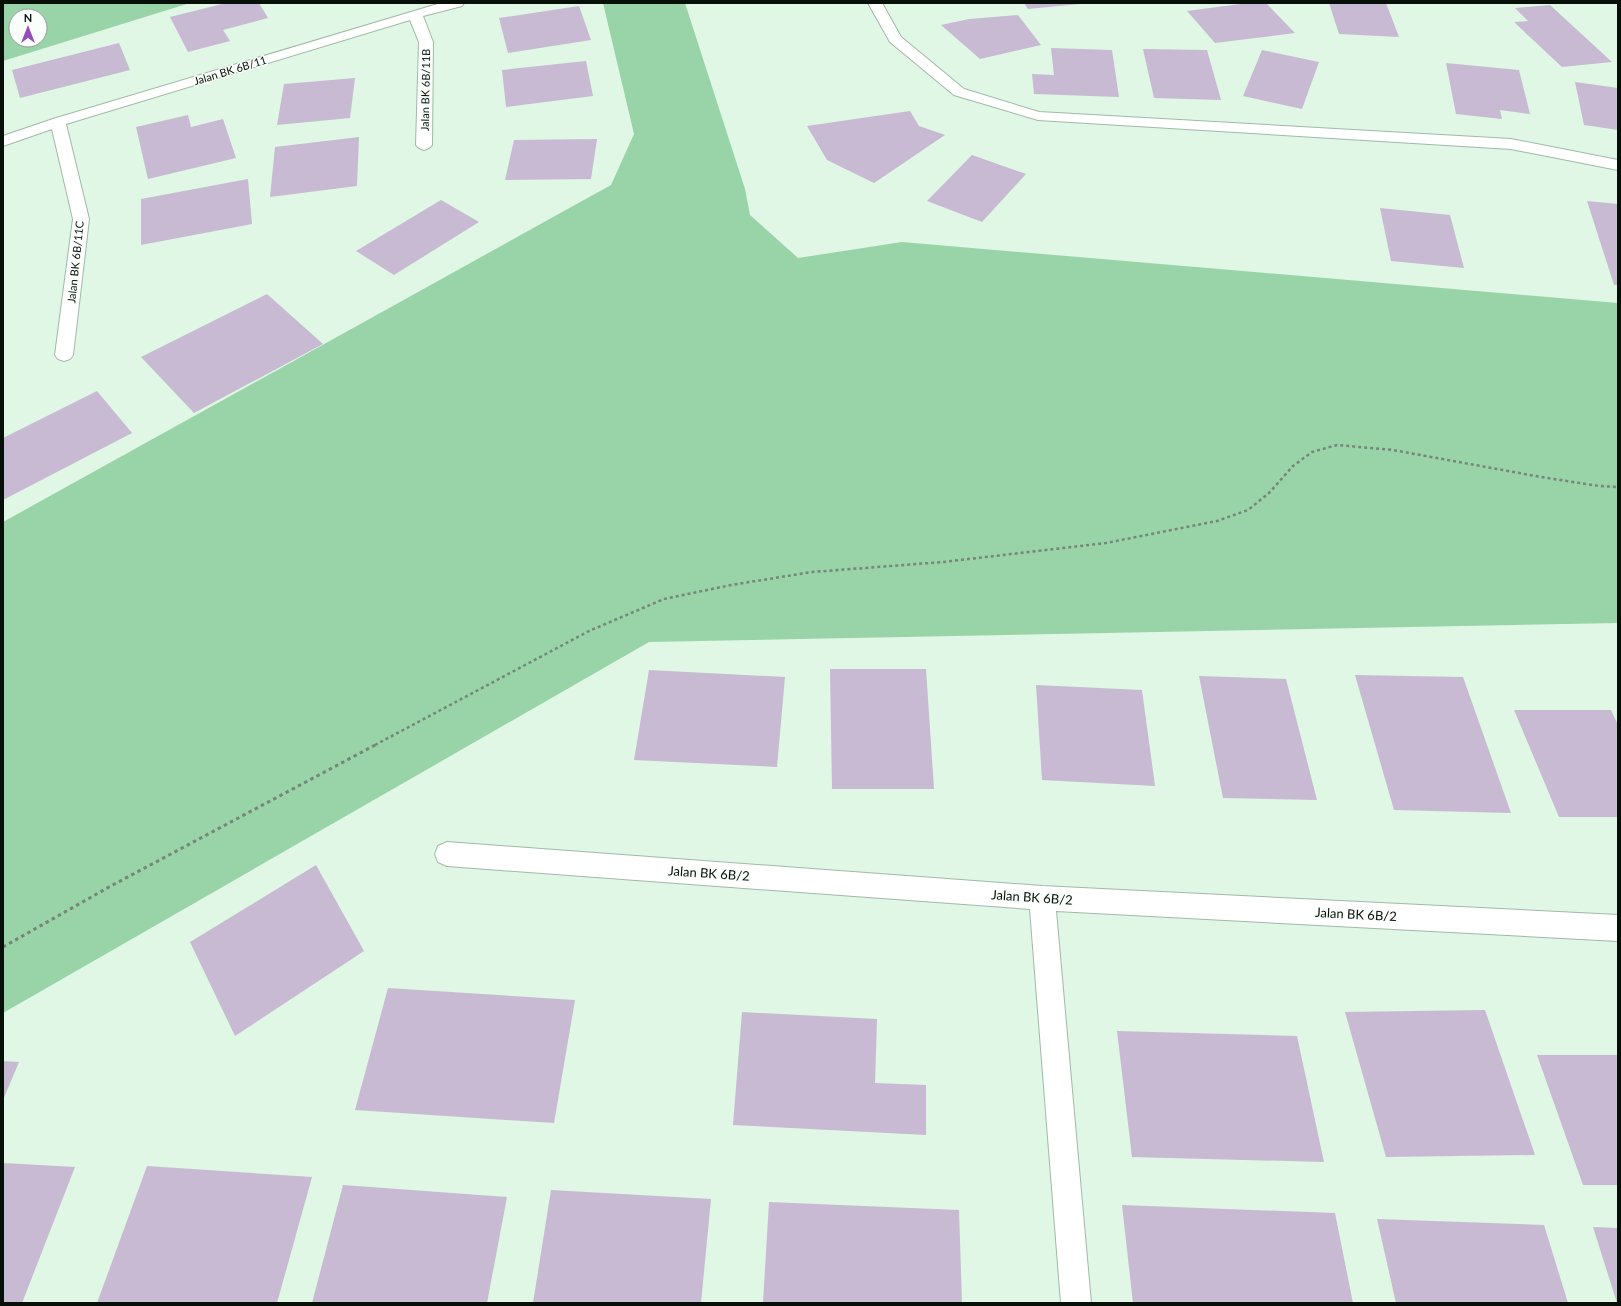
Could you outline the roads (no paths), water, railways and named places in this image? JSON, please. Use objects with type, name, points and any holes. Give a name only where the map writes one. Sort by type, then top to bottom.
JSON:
[{"type":"street","name":"Jalan BK 6B/11","points":[[3,141],[58,122],[415,14],[457,3]]},
{"type":"street","points":[[875,3],[895,39],[959,92],[1038,116],[1511,144],[1618,165]]},
{"type":"street","name":"Jalan BK 6B/11B","points":[[415,14],[426,42],[424,145]]},
{"type":"street","name":"Jalan BK 6B/11C","points":[[58,122],[81,219],[64,355]]},
{"type":"street","name":"Jalan BK 6B/2","points":[[447,854],[1042,898],[1618,928]]},
{"type":"street","points":[[1042,898],[1076,1303]]}]
